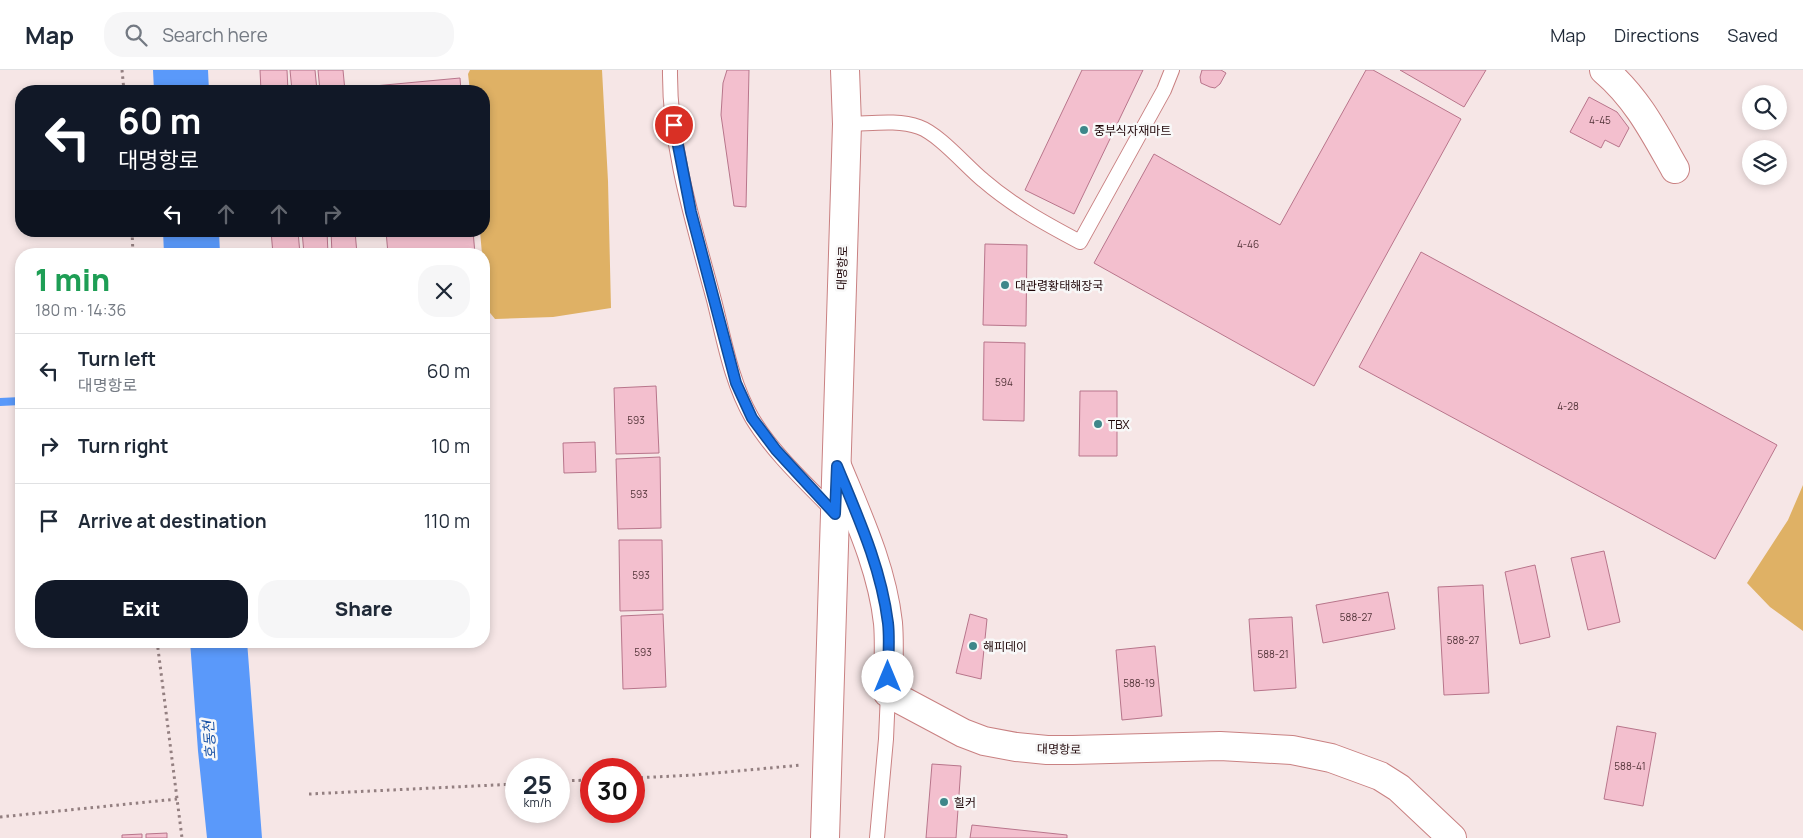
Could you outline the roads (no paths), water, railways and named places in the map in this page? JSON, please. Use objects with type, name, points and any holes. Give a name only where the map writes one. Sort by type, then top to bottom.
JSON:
[{"type":"street","name":"대명항로","points":[[825,838],[847,124],[845,70]]},
{"type":"street","points":[[1604,70],[1624,88],[1635,102],[1675,169]]},
{"type":"street","name":"대명항로","points":[[837,466],[877,567],[888,624],[888,693],[962,733],[984,741],[1016,747],[1073,750],[1220,746],[1292,750],[1332,758],[1380,776],[1398,788],[1452,838]]},
{"type":"lane","points":[[670,70],[670,93],[676,142],[691,212],[736,383],[752,418],[776,450],[835,514]]},
{"type":"lane","points":[[847,124],[903,124],[920,127],[935,137],[984,181],[1030,215],[1080,242],[1164,90],[1172,70]]},
{"type":"lane","points":[[877,838],[884,767],[888,693]]},
{"type":"water","points":[[153,70],[208,70],[209,85],[154,85]]},
{"type":"water","points":[[163,237],[219,237],[220,248],[164,248]]},
{"type":"water","name":"호동천","points":[[191,648],[248,648],[262,838],[207,838]]},
{"type":"waterway","points":[[0,402],[15,401]]},
{"type":"place","name":"중부식자재마트","points":[[1084,130]]},
{"type":"place","name":"대관령황태해장국","points":[[1005,285]]},
{"type":"place","name":"TBX","points":[[1098,424]]},
{"type":"place","name":"해피데이","points":[[973,646]]},
{"type":"place","name":"힐커","points":[[944,802]]}]
